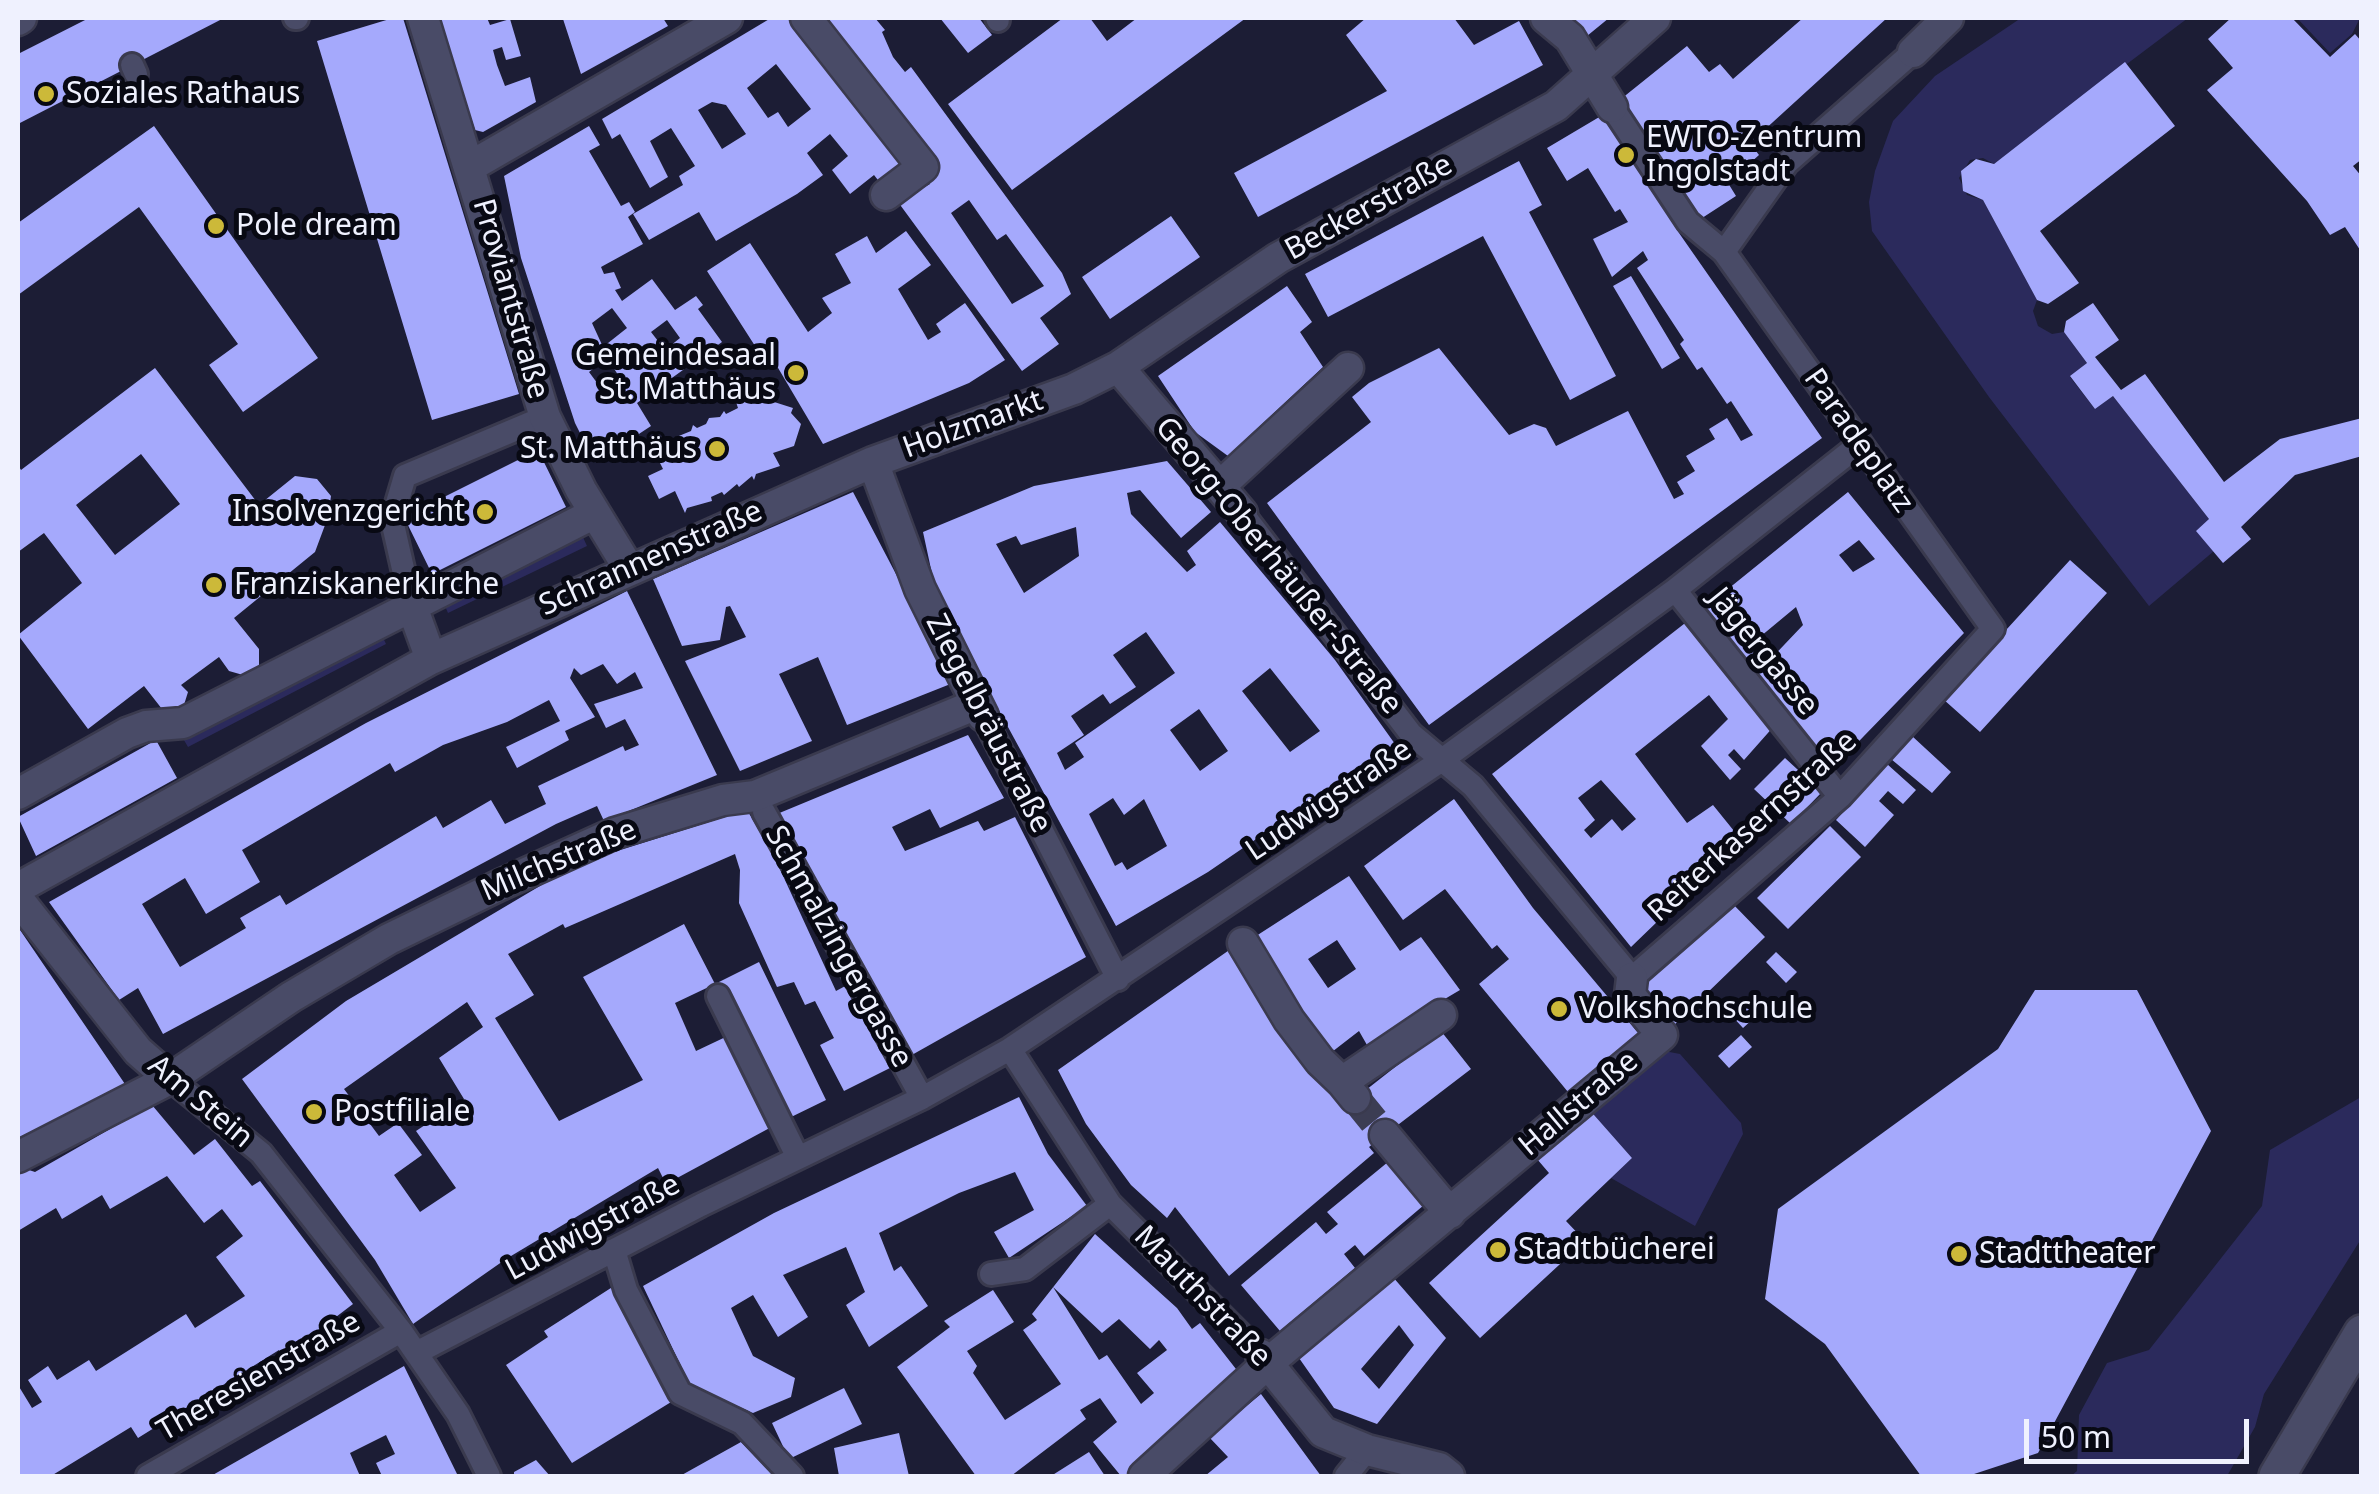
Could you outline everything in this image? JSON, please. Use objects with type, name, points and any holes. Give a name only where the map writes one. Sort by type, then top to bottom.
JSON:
[{"type":"street","name":"Proviantstraße","points":[[423,18],[545,417],[628,567]]},
{"type":"street","points":[[471,166],[727,18]]},
{"type":"street","points":[[806,18],[923,167],[886,195]]},
{"type":"street","points":[[1546,18],[1570,38],[1612,106]]},
{"type":"street","name":"Beckerstraße","points":[[1074,389],[1118,367],[1278,258],[1556,106],[1655,18]]},
{"type":"street","points":[[1724,252],[1787,162],[1948,18]]},
{"type":"street","name":"Paradeplatz","points":[[1612,106],[1688,222],[1724,252],[1992,629]]},
{"type":"street","name":"Georg-Oberhäußer-Straße","points":[[1118,367],[1187,452],[1221,485],[1411,734],[1442,760]]},
{"type":"street","points":[[1221,485],[1348,368]]},
{"type":"street","name":"Holzmarkt","points":[[873,462],[1074,389]]},
{"type":"street","points":[[431,659],[411,604],[392,520],[406,476],[545,417]]},
{"type":"street","name":"Ludwigstraße","points":[[416,1352],[922,1098],[1010,1049],[1442,760],[1676,590],[1860,444]]},
{"type":"street","name":"Schrannenstraße","points":[[18,888],[431,659],[628,567],[873,462]]},
{"type":"street","name":"Ziegelbräustraße","points":[[873,462],[920,589],[1118,979]]},
{"type":"street","name":"Schrannenstraße","points":[[18,794],[127,733],[146,726],[183,723],[595,512]]},
{"type":"street","name":"Jägergasse","points":[[1676,590],[1840,798]]},
{"type":"street","name":"Reiterkasernstraße","points":[[1632,978],[1840,798],[1992,629]]},
{"type":"street","name":"Milchstraße","points":[[18,1157],[170,1080],[291,997],[423,922],[615,833],[723,800],[759,804],[980,710]]},
{"type":"street","name":"Hallstraße","points":[[1144,1476],[1264,1359],[1450,1213],[1662,1035],[1630,995],[1632,978],[1473,786],[1442,760]]},
{"type":"street","name":"Schmalzingergasse","points":[[759,804],[922,1098]]},
{"type":"street","name":"Am Stein","points":[[18,899],[138,1051],[260,1153],[416,1352],[458,1414],[490,1476]]},
{"type":"street","points":[[1223,910],[1290,1020],[1320,1061],[1349,1090],[1441,1015]]},
{"type":"street","points":[[718,996],[798,1158]]},
{"type":"street","name":"Mauthstraße","points":[[1010,1049],[1110,1204],[1264,1359],[1323,1432],[1367,1450],[1439,1468],[1449,1476]]},
{"type":"street","points":[[1385,1135],[1450,1213]]},
{"type":"street","points":[[991,1274],[1025,1269],[1110,1204]]},
{"type":"street","points":[[614,1250],[626,1290],[680,1393],[742,1423],[792,1476]]},
{"type":"street","name":"Theresienstraße","points":[[148,1476],[401,1331]]},
{"type":"street","points":[[2276,1476],[2362,1333]]},
{"type":"street","points":[[1346,1476],[1367,1450]]},
{"type":"shaded area","points":[[2021,18],[2188,18],[1994,164],[1983,158],[1970,160],[1959,178],[1967,195],[1983,200],[2037,300],[2033,311],[2038,326],[2052,334],[2064,332],[2087,363],[2070,377],[2095,409],[2113,396],[2209,519],[2214,551],[2149,606],[1989,397],[1872,231],[1869,202],[1875,171],[1893,121],[1935,76]]},
{"type":"shaded area","points":[[2297,18],[2360,18],[2352,34],[2330,53]]},
{"type":"shaded area","points":[[581,533],[587,546],[448,613],[442,599]]},
{"type":"shaded area","points":[[380,631],[386,644],[188,747],[181,735]]},
{"type":"shaded area","points":[[1659,1050],[1680,1054],[1741,1123],[1743,1134],[1695,1226],[1611,1178],[1632,1158],[1587,1107]]},
{"type":"shaded area","points":[[2361,1097],[2361,1239],[2264,1394],[2255,1427],[2227,1476],[2071,1476],[2077,1471],[2079,1415],[2107,1363],[2149,1350],[2262,1206],[2270,1150]]},
{"type":"building","name":"Soziales Rathaus","points":[[89,18],[224,18],[18,124],[18,54]]},
{"type":"building","points":[[403,18],[519,394],[432,420],[317,41]]},
{"type":"building","points":[[438,18],[487,18],[490,25],[510,19],[521,56],[506,60],[502,47],[493,50],[497,65],[505,86],[530,77],[536,102],[483,132],[475,130]]},
{"type":"building","points":[[663,18],[668,26],[581,74],[563,19]]},
{"type":"building","points":[[771,18],[793,18],[906,163],[881,184],[874,175],[850,194],[832,170],[848,156],[830,134],[807,153],[823,175],[797,194],[716,241],[699,212],[649,240],[633,214],[683,185],[679,176],[695,166],[671,128],[650,141],[668,177],[650,188],[620,134],[612,139],[602,119]],"holes":[[[776,64],[811,109],[788,127],[778,112],[768,118],[747,88]],[[712,102],[726,105],[746,134],[722,149],[698,110]]]},
{"type":"building","points":[[826,18],[875,18],[885,30],[882,32],[893,57],[905,72],[911,67],[1062,273],[1071,294],[1040,318],[1059,344],[1022,371],[898,202],[930,184],[926,178],[940,168]],"holes":[[[969,200],[997,240],[1006,234],[1044,286],[1012,304],[951,213]]]},
{"type":"building","points":[[940,18],[979,18],[992,35],[968,53]]},
{"type":"building","points":[[1063,18],[1090,18],[1107,41],[1137,18],[1246,18],[1012,190],[948,104]]},
{"type":"building","points":[[1366,18],[1454,18],[1474,45],[1519,21],[1543,65],[1258,217],[1234,173],[1387,91],[1346,35]]},
{"type":"building","points":[[1568,18],[1609,18],[1587,36]]},
{"type":"building","points":[[1803,18],[1887,18],[1750,143],[1759,155],[1728,183],[1736,196],[1699,220],[1621,99],[1687,46],[1709,72],[1720,64],[1733,79]]},
{"type":"building","points":[[2231,18],[2292,18],[2330,57],[2355,34],[2362,42],[2362,159],[2353,166],[2362,177],[2362,253],[2345,227],[2330,235],[2307,201],[2207,90],[2233,68],[2208,39]]},
{"type":"building","points":[[2125,62],[2175,126],[2040,231],[2079,283],[2048,304],[2037,300],[1983,200],[1963,191],[1961,171],[1976,159],[1994,164]]},
{"type":"building","points":[[1606,113],[1679,233],[1822,438],[1429,725],[1267,503],[1371,422],[1352,397],[1369,383],[1439,348],[1509,435],[1534,424],[1546,428],[1556,446],[1628,411],[1674,499],[1684,494],[1677,482],[1695,471],[1686,456],[1715,439],[1709,429],[1727,418],[1741,441],[1753,435],[1731,401],[1727,404],[1702,367],[1697,370],[1680,344],[1684,340],[1637,268],[1648,260],[1643,251],[1612,277],[1593,239],[1628,222],[1620,209],[1615,212],[1588,168],[1567,181],[1547,148]]},
{"type":"building","points":[[154,126],[318,358],[243,412],[209,365],[238,344],[139,207],[18,295],[18,223]]},
{"type":"building","points":[[589,126],[600,145],[589,151],[621,206],[629,202],[635,212],[628,217],[643,244],[601,267],[604,274],[614,272],[621,288],[615,290],[622,301],[652,279],[675,310],[696,296],[703,305],[698,309],[722,342],[637,403],[651,426],[595,463],[575,423],[521,258],[504,176]],"holes":[[[612,308],[627,328],[603,347],[592,323]],[[667,320],[680,338],[665,350],[651,332]],[[607,358],[626,387],[609,399],[589,372]]]},
{"type":"building","points":[[1519,161],[1542,205],[1529,212],[1616,376],[1570,400],[1483,236],[1328,317],[1305,274]]},
{"type":"building","points":[[1171,216],[1200,257],[1110,319],[1082,277]]},
{"type":"building","points":[[906,231],[931,265],[898,289],[928,340],[941,332],[936,324],[965,303],[1005,360],[969,383],[823,444],[771,356],[764,360],[707,271],[750,243],[808,332],[832,313],[822,298],[851,283],[835,254],[867,236],[876,253]]},
{"type":"building","points":[[1631,276],[1680,358],[1662,369],[1613,286]]},
{"type":"building","points":[[1287,286],[1312,322],[1300,332],[1323,367],[1228,456],[1195,432],[1158,376]]},
{"type":"building","points":[[2093,303],[2119,340],[2095,357],[2121,390],[2145,374],[2224,482],[2280,439],[2362,418],[2362,456],[2295,475],[2241,527],[2251,539],[2223,563],[2196,531],[2209,519],[2113,396],[2095,409],[2070,376],[2087,363],[2064,332],[2066,321]]},
{"type":"building","points":[[155,368],[259,505],[295,476],[317,479],[331,496],[315,552],[234,618],[259,649],[259,667],[243,675],[229,671],[219,657],[181,685],[188,692],[183,708],[173,712],[162,709],[144,686],[88,729],[18,635],[82,583],[44,533],[18,552],[18,465],[21,470]],"holes":[[[141,454],[180,504],[115,555],[76,505]]]},
{"type":"building","name":"St. Matthäus","points":[[763,385],[771,401],[793,408],[791,413],[801,424],[794,446],[773,453],[780,466],[756,474],[754,480],[752,476],[724,495],[722,492],[711,497],[712,501],[687,508],[685,513],[675,491],[659,499],[648,476],[663,469],[652,447],[691,431],[693,425],[697,428],[709,418],[738,408],[735,399]]},
{"type":"building","name":"Insolvenzgericht","points":[[538,450],[566,507],[432,574],[404,517]]},
{"type":"building","points":[[1167,461],[1211,512],[1181,538],[1140,490],[1127,493],[1131,514],[1187,572],[1196,565],[1187,551],[1220,522],[1335,660],[1395,744],[1208,872],[1116,926],[951,622],[934,583],[923,532],[1034,486]],"holes":[[[1076,527],[1079,556],[1024,593],[996,544],[1016,536],[1021,545]],[[1146,632],[1175,673],[1075,743],[1084,757],[1065,770],[1057,753],[1084,735],[1071,716],[1103,694],[1110,704],[1136,687],[1113,655]],[[1270,668],[1320,731],[1290,752],[1242,691]],[[1199,709],[1228,751],[1200,771],[1170,730]],[[1113,798],[1124,815],[1144,799],[1167,846],[1127,870],[1122,862],[1115,866],[1089,814]]]},
{"type":"building","points":[[853,492],[953,683],[847,725],[818,657],[779,674],[812,741],[740,771],[685,661],[746,637],[730,606],[726,607],[720,640],[682,646],[653,579]]},
{"type":"building","points":[[1848,492],[1964,633],[1830,771],[1702,610]],"holes":[[[1859,540],[1875,559],[1853,572],[1839,555]],[[1796,607],[1803,625],[1765,665],[1749,646]]]},
{"type":"building","points":[[2070,560],[2107,593],[1980,732],[1943,699]]},
{"type":"building","points":[[627,591],[717,775],[604,821],[597,806],[556,824],[163,1034],[138,988],[119,1000],[49,902],[366,723]],"holes":[[[603,664],[617,684],[635,672],[643,688],[594,704],[606,728],[625,719],[639,745],[625,751],[623,746],[538,786],[546,804],[505,824],[491,800],[443,828],[436,816],[286,905],[280,895],[240,918],[246,928],[180,967],[142,904],[185,878],[206,914],[260,882],[242,850],[390,763],[395,772],[443,745],[507,722],[549,700],[560,721],[506,747],[517,768],[569,740],[565,731],[595,717],[570,678],[574,668],[581,675]]]},
{"type":"building","points":[[1689,620],[1775,725],[1744,760],[1734,749],[1728,755],[1741,769],[1730,780],[1701,746],[1728,719],[1709,695],[1635,754],[1687,823],[1713,805],[1747,847],[1688,892],[1631,947],[1492,774]],"holes":[[[1601,780],[1636,819],[1622,831],[1612,819],[1591,838],[1584,830],[1595,820],[1578,798]]]},
{"type":"building","points":[[968,735],[1004,798],[940,828],[930,809],[892,827],[905,851],[978,821],[984,831],[1015,817],[1086,957],[910,1056],[777,814]]},
{"type":"building","points":[[1912,736],[1951,772],[1932,793],[1891,759]]},
{"type":"building","points":[[156,740],[177,778],[36,856],[18,817]]},
{"type":"building","points":[[1785,758],[1822,792],[1791,824],[1754,789]]},
{"type":"building","points":[[1887,764],[1916,790],[1903,804],[1888,791],[1879,801],[1894,815],[1865,847],[1836,820]]},
{"type":"building","points":[[1454,799],[1533,908],[1639,1034],[1568,1092],[1479,984],[1509,959],[1497,945],[1492,949],[1445,889],[1403,920],[1364,866]]},
{"type":"building","points":[[747,810],[773,854],[836,991],[849,984],[892,1067],[844,1091],[820,1045],[834,1038],[815,1001],[805,1005],[794,982],[777,987],[739,903],[740,870],[735,854],[565,928],[563,924],[508,954],[534,995],[495,1018],[559,1121],[643,1080],[583,977],[684,924],[715,984],[675,1003],[696,1051],[734,1033],[777,1124],[666,1184],[658,1168],[506,1259],[413,1324],[375,1260],[242,1079],[346,1001],[545,883],[611,853]],"holes":[[[467,1002],[483,1027],[439,1058],[464,1099],[416,1131],[456,1188],[420,1212],[394,1175],[422,1155],[398,1123],[379,1136],[344,1089]]]},
{"type":"building","points":[[1830,826],[1861,857],[1788,929],[1757,898]]},
{"type":"building","points":[[1349,876],[1400,951],[1421,937],[1460,990],[1367,1045],[1359,1031],[1328,1055],[1253,938]],"holes":[[[1337,940],[1356,969],[1328,988],[1308,959]]]},
{"type":"building","points":[[1730,901],[1765,937],[1673,1026],[1637,989]]},
{"type":"building","points":[[18,927],[127,1087],[18,1138]]},
{"type":"building","points":[[1235,946],[1343,1108],[1441,1031],[1471,1069],[1369,1147],[1374,1153],[1229,1276],[1175,1207],[1167,1218],[1131,1185],[1086,1124],[1058,1070]]},
{"type":"building","points":[[1776,952],[1797,972],[1786,983],[1766,962]]},
{"type":"building","points":[[759,962],[826,1100],[785,1120],[715,984]]},
{"type":"building","name":"Stadttheater","points":[[2035,990],[2137,990],[2211,1131],[2038,1453],[1968,1476],[1921,1476],[1825,1344],[1765,1299],[1778,1209],[1998,1049]]},
{"type":"building","points":[[1752,996],[1764,1009],[1743,1028],[1731,1015]]},
{"type":"building","points":[[1741,1035],[1752,1047],[1729,1068],[1718,1056]]},
{"type":"building","points":[[1019,1097],[1048,1154],[1087,1206],[1009,1258],[994,1232],[1034,1210],[1015,1172],[959,1193],[879,1233],[894,1271],[901,1266],[928,1306],[869,1347],[846,1305],[865,1292],[846,1247],[783,1275],[808,1317],[778,1337],[753,1295],[731,1308],[753,1356],[795,1378],[791,1397],[753,1413],[690,1385],[643,1286],[774,1213]]},
{"type":"building","points":[[152,1105],[194,1155],[215,1139],[252,1186],[260,1181],[353,1304],[311,1336],[281,1354],[279,1350],[138,1438],[131,1427],[51,1476],[18,1476],[18,1385],[32,1408],[42,1402],[28,1380],[48,1366],[57,1380],[89,1360],[96,1371],[186,1314],[195,1328],[245,1296],[216,1257],[243,1236],[222,1209],[204,1223],[167,1176],[110,1209],[102,1195],[62,1219],[56,1208],[18,1231],[18,1173],[26,1169],[35,1172]]},
{"type":"building","points":[[1587,1107],[1632,1158],[1566,1221],[1585,1241],[1480,1338],[1429,1283],[1549,1173],[1531,1152]]},
{"type":"building","points":[[1388,1162],[1424,1205],[1364,1256],[1355,1245],[1344,1254],[1355,1268],[1280,1331],[1241,1285],[1316,1222],[1326,1234],[1338,1224],[1327,1212]]},
{"type":"building","points":[[1095,1234],[1177,1308],[1192,1329],[1200,1323],[1243,1378],[1132,1476],[1121,1476],[1093,1442],[1117,1422],[1100,1398],[1080,1410],[1086,1419],[1011,1476],[976,1476],[897,1367],[950,1327],[944,1321],[993,1290],[1014,1322],[967,1351],[977,1366],[973,1373],[1005,1420],[1061,1384],[1023,1330],[1037,1320],[1032,1314],[1053,1287]],"holes":[[[1053,1287],[1102,1333],[1119,1319],[1150,1349],[1159,1340],[1167,1350],[1137,1373],[1154,1393],[1141,1404],[1107,1355],[1099,1360]]]},
{"type":"building","points":[[1392,1276],[1446,1338],[1377,1424],[1334,1408],[1299,1358]],"holes":[[[1399,1325],[1414,1345],[1379,1389],[1361,1369]]]},
{"type":"building","points":[[614,1286],[676,1399],[572,1463],[506,1365],[548,1337],[544,1331]]},
{"type":"building","points":[[404,1366],[458,1476],[382,1476],[376,1463],[395,1454],[386,1435],[350,1453],[360,1476],[211,1476]]},
{"type":"building","points":[[844,1388],[862,1424],[789,1459],[772,1423]]},
{"type":"building","points":[[1261,1394],[1321,1476],[1205,1476],[1228,1457],[1209,1437]]},
{"type":"building","points":[[899,1433],[909,1476],[839,1476],[834,1448]]},
{"type":"building","points":[[741,1442],[774,1476],[680,1476]]},
{"type":"building","points":[[1089,1452],[1105,1476],[1051,1476]]},
{"type":"building","points":[[536,1460],[550,1476],[514,1476],[514,1472]]},
{"type":"tunnel","points":[[1355,1098],[1385,1135]]},
{"type":"place","name":"Soziales Rathaus","points":[[46,94]]},
{"type":"place","name":"EWTO-Zentrum Ingolstadt","points":[[1626,155]]},
{"type":"place","name":"Pole dream","points":[[216,226]]},
{"type":"place","name":"Gemeindesaal St. Matthäus","points":[[796,373]]},
{"type":"place","name":"St. Matthäus","points":[[717,449]]},
{"type":"place","name":"Insolvenzgericht","points":[[485,512]]},
{"type":"place","name":"Franziskanerkirche","points":[[214,585]]},
{"type":"place","name":"Volkshochschule","points":[[1559,1009]]},
{"type":"place","name":"Postfiliale","points":[[314,1112]]},
{"type":"place","name":"Stadtbücherei","points":[[1498,1250]]},
{"type":"place","name":"Stadttheater","points":[[1959,1254]]}]
